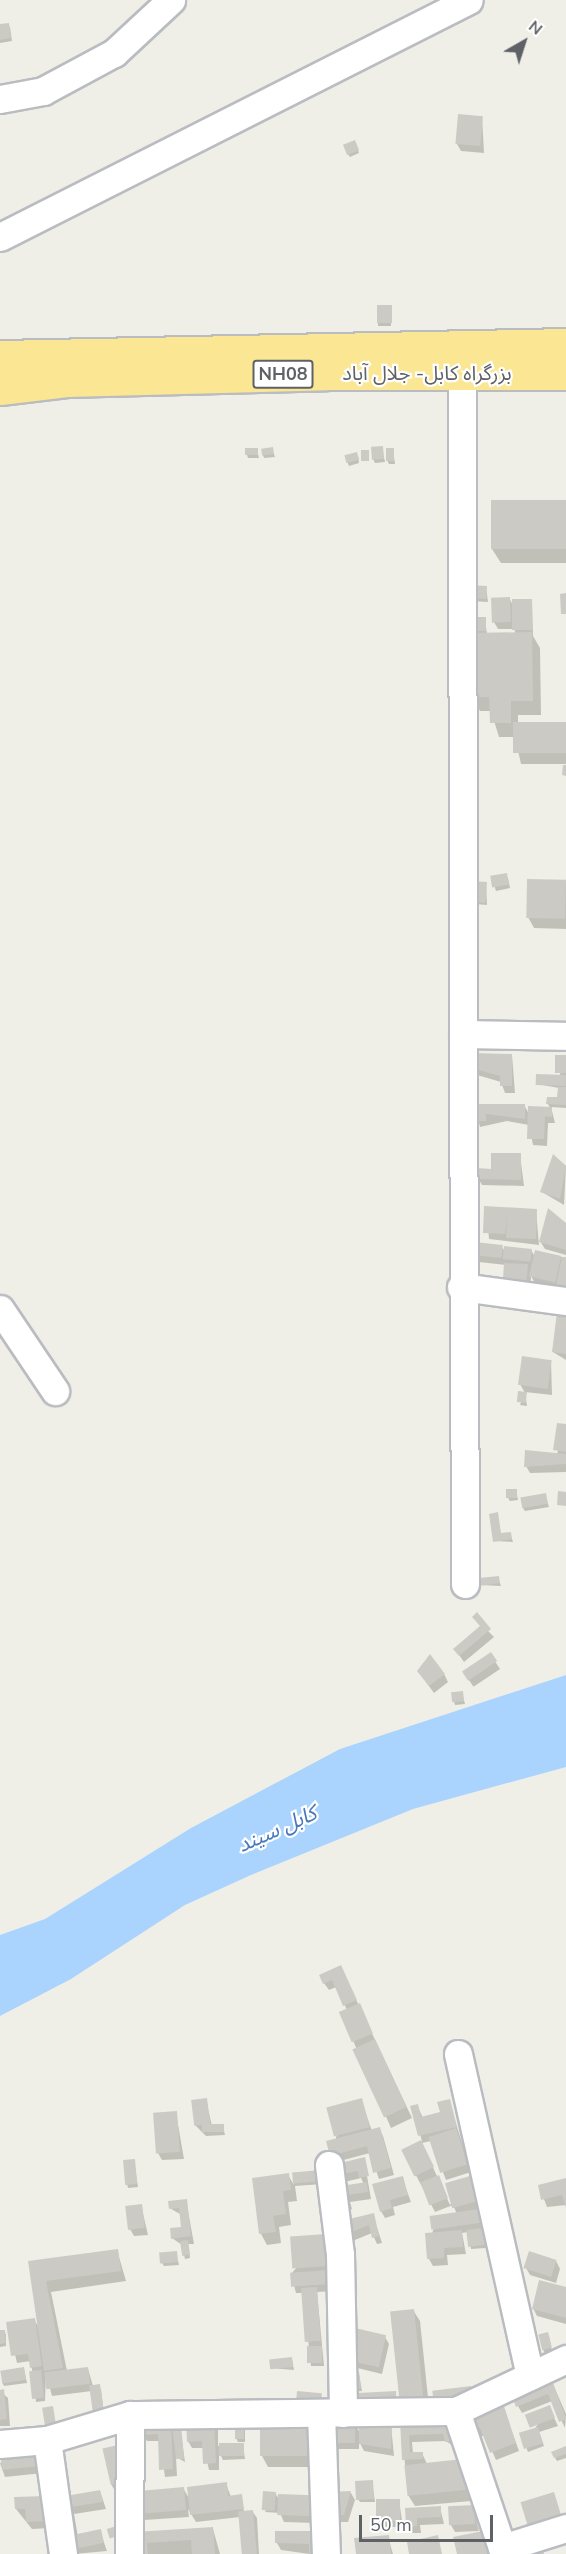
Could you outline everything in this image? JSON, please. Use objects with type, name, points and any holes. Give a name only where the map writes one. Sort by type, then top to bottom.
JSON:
[{"type":"highway","name":"بزرگراه کابل- جلال آباد","points":[[0,357],[566,345]]},
{"type":"highway","name":"بزرگراه کابل- جلال آباد","points":[[0,388],[327,372],[566,373]]},
{"type":"street","points":[[0,99],[43,91],[114,53],[171,0]]},
{"type":"street","points":[[0,237],[469,0]]},
{"type":"street","points":[[462,374],[461,1287],[465,1584]]},
{"type":"street","points":[[463,1034],[566,1036]]},
{"type":"street","points":[[461,1287],[566,1301]]},
{"type":"street","points":[[0,1309],[55,1391]]},
{"type":"street","points":[[458,2054],[530,2376]]},
{"type":"street","points":[[326,2554],[340,2254],[329,2164]]},
{"type":"street","points":[[0,2444],[47,2440],[130,2415],[456,2411],[566,2359]]},
{"type":"street","points":[[456,2411],[503,2551],[566,2528]]},
{"type":"street","points":[[129,2554],[130,2415]]},
{"type":"street","points":[[47,2440],[63,2554]]},
{"type":"water","name":"کابل سيند","points":[[566,1675],[566,1767],[413,1809],[251,1875],[185,1905],[71,1979],[0,2016],[0,1935],[45,1919],[191,1828],[340,1749]]},
{"type":"building","points":[[9,23],[11,38],[0,40],[0,24]]},
{"type":"building","points":[[458,114],[483,116],[480,146],[455,144]]},
{"type":"building","points":[[355,140],[359,150],[347,155],[343,145]]},
{"type":"building","points":[[377,305],[392,305],[392,323],[377,323]]},
{"type":"building","points":[[383,446],[384,459],[372,460],[371,447]]},
{"type":"building","points":[[273,447],[274,454],[262,456],[261,449]]},
{"type":"building","points":[[245,448],[258,448],[258,455],[245,455]]},
{"type":"building","points":[[386,448],[394,448],[394,461],[386,461]]},
{"type":"building","points":[[361,450],[369,450],[369,461],[361,461]]},
{"type":"building","points":[[357,452],[359,460],[346,463],[344,455]]},
{"type":"building","points":[[491,500],[566,500],[566,549],[491,549]]},
{"type":"building","points":[[468,585],[487,586],[486,599],[467,598]]},
{"type":"building","points":[[566,593],[566,614],[561,614],[560,594]]},
{"type":"building","points":[[510,597],[511,622],[492,623],[491,598]]},
{"type":"building","points":[[512,599],[532,599],[532,630],[512,630]]},
{"type":"building","points":[[471,617],[486,617],[486,631],[471,631]]},
{"type":"building","points":[[532,632],[533,701],[511,701],[511,723],[490,723],[489,697],[471,697],[469,633]]},
{"type":"building","points":[[513,722],[566,722],[566,753],[513,753]]},
{"type":"building","points":[[563,765],[566,765],[566,776],[562,775]]},
{"type":"building","points":[[507,873],[509,885],[492,888],[490,876]]},
{"type":"building","points":[[527,879],[566,880],[565,919],[526,918]]},
{"type":"building","points":[[472,881],[487,882],[485,903],[471,902]]},
{"type":"building","points":[[471,1053],[512,1054],[512,1086],[500,1086],[500,1076],[471,1068]]},
{"type":"building","points":[[555,1055],[566,1055],[566,1073],[555,1073]]},
{"type":"building","points":[[536,1074],[566,1075],[566,1086],[536,1085]]},
{"type":"building","points":[[558,1087],[566,1087],[566,1105],[546,1104],[547,1097],[557,1097]]},
{"type":"building","points":[[474,1104],[525,1104],[525,1119],[486,1114],[486,1121],[474,1121]]},
{"type":"building","points":[[528,1106],[552,1107],[552,1117],[545,1116],[544,1139],[527,1139]]},
{"type":"building","points":[[491,1153],[521,1153],[521,1180],[477,1179],[477,1168],[491,1169]]},
{"type":"building","points":[[553,1154],[566,1166],[560,1199],[540,1192]]},
{"type":"building","points":[[484,1206],[537,1209],[536,1239],[506,1238],[507,1217],[505,1234],[483,1233]]},
{"type":"building","points":[[548,1208],[566,1223],[566,1250],[539,1242]]},
{"type":"building","points":[[474,1242],[503,1245],[501,1258],[473,1255]]},
{"type":"building","points":[[504,1246],[532,1249],[530,1262],[503,1259]]},
{"type":"building","points":[[535,1250],[561,1256],[555,1282],[529,1276]]},
{"type":"building","points":[[562,1257],[566,1257],[566,1287],[556,1285]]},
{"type":"building","points":[[504,1263],[528,1264],[526,1287],[503,1279]]},
{"type":"building","points":[[557,1312],[566,1313],[566,1354],[552,1352]]},
{"type":"building","points":[[522,1356],[552,1360],[548,1389],[518,1385]]},
{"type":"building","points":[[518,1391],[527,1392],[526,1403],[517,1402]]},
{"type":"building","points":[[557,1423],[566,1424],[566,1452],[553,1450]]},
{"type":"building","points":[[525,1450],[566,1454],[566,1464],[524,1467]]},
{"type":"building","points":[[506,1489],[517,1489],[517,1498],[506,1498]]},
{"type":"building","points":[[558,1491],[566,1492],[566,1506],[557,1505]]},
{"type":"building","points":[[546,1493],[548,1504],[522,1508],[520,1498]]},
{"type":"building","points":[[498,1512],[501,1533],[511,1532],[512,1539],[493,1542],[489,1514]]},
{"type":"building","points":[[499,1576],[500,1583],[479,1586],[479,1578]]},
{"type":"building","points":[[477,1612],[491,1629],[459,1656],[453,1649],[480,1626],[472,1617]]},
{"type":"building","points":[[491,1652],[497,1661],[468,1681],[462,1672]]},
{"type":"building","points":[[430,1654],[445,1674],[429,1686],[417,1671]]},
{"type":"building","points":[[463,1691],[464,1701],[452,1702],[451,1692]]},
{"type":"building","points":[[341,1965],[357,2000],[343,2006],[332,1980],[323,1984],[319,1975]]},
{"type":"building","points":[[360,2003],[373,2033],[352,2042],[339,2012]]},
{"type":"building","points":[[375,2039],[407,2107],[384,2118],[352,2050]]},
{"type":"building","points":[[207,2098],[210,2124],[194,2126],[191,2100]]},
{"type":"building","points":[[362,2098],[370,2127],[334,2137],[326,2108]]},
{"type":"building","points":[[450,2099],[457,2127],[418,2136],[410,2106],[418,2104],[421,2117],[440,2112],[437,2102]]},
{"type":"building","points":[[177,2111],[180,2152],[156,2154],[153,2113]]},
{"type":"building","points":[[202,2124],[224,2124],[224,2132],[202,2132]]},
{"type":"building","points":[[380,2127],[391,2168],[373,2173],[367,2146],[330,2156],[326,2141]]},
{"type":"building","points":[[456,2128],[468,2164],[440,2173],[428,2137]]},
{"type":"building","points":[[421,2140],[434,2167],[414,2177],[401,2150]]},
{"type":"building","points":[[365,2157],[369,2176],[359,2178],[358,2171],[334,2176],[332,2165]]},
{"type":"building","points":[[135,2159],[137,2184],[125,2185],[123,2160]]},
{"type":"building","points":[[321,2170],[322,2181],[293,2183],[292,2173]]},
{"type":"building","points":[[289,2173],[291,2190],[283,2191],[286,2214],[273,2216],[276,2232],[259,2234],[252,2178]]},
{"type":"building","points":[[439,2175],[448,2198],[429,2206],[420,2182]]},
{"type":"building","points":[[403,2176],[408,2195],[390,2200],[392,2208],[380,2212],[372,2184]]},
{"type":"building","points":[[470,2176],[477,2201],[452,2208],[445,2183]]},
{"type":"building","points":[[566,2178],[566,2208],[562,2195],[541,2200],[538,2185]]},
{"type":"building","points":[[367,2182],[368,2192],[347,2195],[349,2202],[337,2204],[334,2187]]},
{"type":"building","points":[[187,2199],[191,2236],[171,2239],[170,2228],[181,2227],[179,2208],[169,2209],[168,2201]]},
{"type":"building","points":[[142,2204],[145,2228],[128,2230],[125,2206]]},
{"type":"building","points":[[479,2209],[481,2223],[431,2230],[429,2216]]},
{"type":"building","points":[[374,2213],[379,2236],[372,2238],[369,2225],[344,2235],[341,2221]]},
{"type":"building","points":[[483,2228],[485,2245],[468,2247],[466,2230]]},
{"type":"building","points":[[462,2230],[463,2247],[444,2248],[444,2258],[427,2259],[425,2233]]},
{"type":"building","points":[[326,2234],[328,2266],[292,2268],[290,2237]]},
{"type":"building","points":[[188,2240],[190,2255],[182,2256],[180,2241]]},
{"type":"building","points":[[118,2249],[121,2271],[46,2281],[63,2368],[44,2371],[28,2261]]},
{"type":"building","points":[[177,2251],[178,2262],[160,2264],[159,2253]]},
{"type":"building","points":[[529,2251],[557,2260],[551,2277],[523,2268]]},
{"type":"building","points":[[329,2270],[330,2284],[291,2287],[290,2273]]},
{"type":"building","points":[[539,2280],[566,2287],[566,2318],[532,2309]]},
{"type":"building","points":[[317,2287],[321,2341],[305,2342],[301,2288]]},
{"type":"building","points":[[414,2309],[423,2398],[399,2400],[390,2312]]},
{"type":"building","points":[[35,2318],[42,2366],[30,2368],[28,2354],[11,2356],[6,2322]]},
{"type":"building","points":[[355,2328],[386,2335],[379,2367],[348,2360]]},
{"type":"building","points":[[0,2330],[5,2330],[6,2343],[0,2344]]},
{"type":"building","points":[[548,2332],[552,2348],[542,2350],[538,2334]]},
{"type":"building","points":[[307,2346],[322,2346],[322,2363],[307,2363]]},
{"type":"building","points":[[292,2357],[293,2367],[270,2369],[269,2359]]},
{"type":"building","points":[[24,2367],[26,2380],[2,2384],[0,2371]]},
{"type":"building","points":[[88,2367],[90,2384],[46,2389],[44,2372]]},
{"type":"building","points":[[41,2370],[44,2398],[32,2399],[29,2371]]},
{"type":"building","points":[[359,2372],[361,2388],[348,2389],[346,2374]]},
{"type":"building","points":[[552,2380],[566,2419],[559,2422],[548,2394],[516,2407],[512,2396]]},
{"type":"building","points":[[100,2384],[104,2411],[93,2412],[89,2386]]},
{"type":"building","points":[[471,2386],[473,2402],[434,2407],[432,2391]]},
{"type":"building","points":[[4,2389],[7,2419],[0,2420],[0,2390]]},
{"type":"building","points":[[297,2391],[322,2393],[321,2406],[296,2404]]},
{"type":"building","points":[[396,2391],[397,2408],[354,2410],[353,2393]]},
{"type":"building","points":[[550,2405],[555,2418],[530,2428],[525,2415]]},
{"type":"building","points":[[53,2406],[56,2426],[45,2427],[42,2408]]},
{"type":"building","points":[[504,2406],[516,2443],[490,2453],[480,2428],[468,2433],[464,2422]]},
{"type":"building","points":[[235,2417],[244,2417],[244,2439],[235,2439]]},
{"type":"building","points":[[214,2418],[216,2463],[203,2464],[202,2441],[187,2442],[186,2419]]},
{"type":"building","points":[[448,2418],[453,2441],[445,2442],[443,2434],[409,2435],[410,2452],[423,2452],[423,2459],[402,2460],[400,2421]]},
{"type":"building","points":[[260,2419],[311,2419],[311,2456],[260,2456]]},
{"type":"building","points":[[329,2421],[355,2421],[355,2443],[329,2443]]},
{"type":"building","points":[[359,2422],[392,2423],[391,2449],[359,2444]]},
{"type":"building","points":[[171,2423],[173,2469],[159,2470],[158,2434],[141,2435],[141,2424]]},
{"type":"building","points":[[181,2424],[184,2459],[176,2459],[172,2425]]},
{"type":"building","points":[[538,2427],[543,2443],[524,2449],[519,2433]]},
{"type":"building","points":[[219,2443],[244,2443],[244,2456],[219,2456]]},
{"type":"building","points":[[118,2445],[126,2481],[111,2485],[102,2449]]},
{"type":"building","points":[[566,2446],[566,2454],[554,2458],[551,2452]]},
{"type":"building","points":[[38,2448],[40,2466],[2,2470],[0,2452]]},
{"type":"building","points":[[463,2459],[466,2490],[408,2496],[404,2465]]},
{"type":"building","points":[[373,2480],[374,2499],[356,2500],[355,2481]]},
{"type":"building","points":[[227,2482],[228,2496],[242,2494],[244,2509],[190,2515],[187,2487]]},
{"type":"building","points":[[184,2487],[186,2510],[138,2514],[136,2491]]},
{"type":"building","points":[[100,2490],[103,2502],[71,2507],[75,2528],[66,2530],[60,2497]]},
{"type":"building","points":[[263,2491],[276,2492],[275,2511],[262,2510]]},
{"type":"building","points":[[351,2491],[344,2515],[334,2515],[328,2492]]},
{"type":"building","points":[[554,2492],[563,2521],[529,2531],[521,2502]]},
{"type":"building","points":[[278,2494],[313,2495],[312,2516],[277,2515]]},
{"type":"building","points":[[46,2496],[47,2521],[26,2522],[25,2509],[15,2509],[14,2497]]},
{"type":"building","points":[[376,2499],[400,2499],[400,2521],[376,2521]]},
{"type":"building","points":[[474,2505],[475,2524],[449,2525],[448,2506]]},
{"type":"building","points":[[441,2506],[441,2517],[417,2518],[417,2526],[406,2527],[405,2508]]},
{"type":"building","points":[[253,2510],[257,2554],[242,2554],[238,2511]]},
{"type":"building","points":[[123,2524],[126,2534],[110,2539],[107,2529]]},
{"type":"building","points":[[213,2527],[215,2554],[192,2554],[191,2540],[147,2543],[148,2554],[136,2554],[135,2532]]},
{"type":"building","points":[[101,2529],[104,2543],[70,2550],[67,2536]]},
{"type":"building","points":[[275,2531],[318,2531],[318,2554],[309,2554],[309,2544],[275,2543]]},
{"type":"building","points":[[483,2531],[488,2554],[457,2554],[453,2537]]},
{"type":"building","points":[[389,2535],[391,2554],[356,2554],[354,2538]]},
{"type":"building","points":[[438,2535],[442,2554],[409,2554],[407,2542]]},
{"type":"building","points":[[543,2549],[544,2554],[527,2554]]}]
